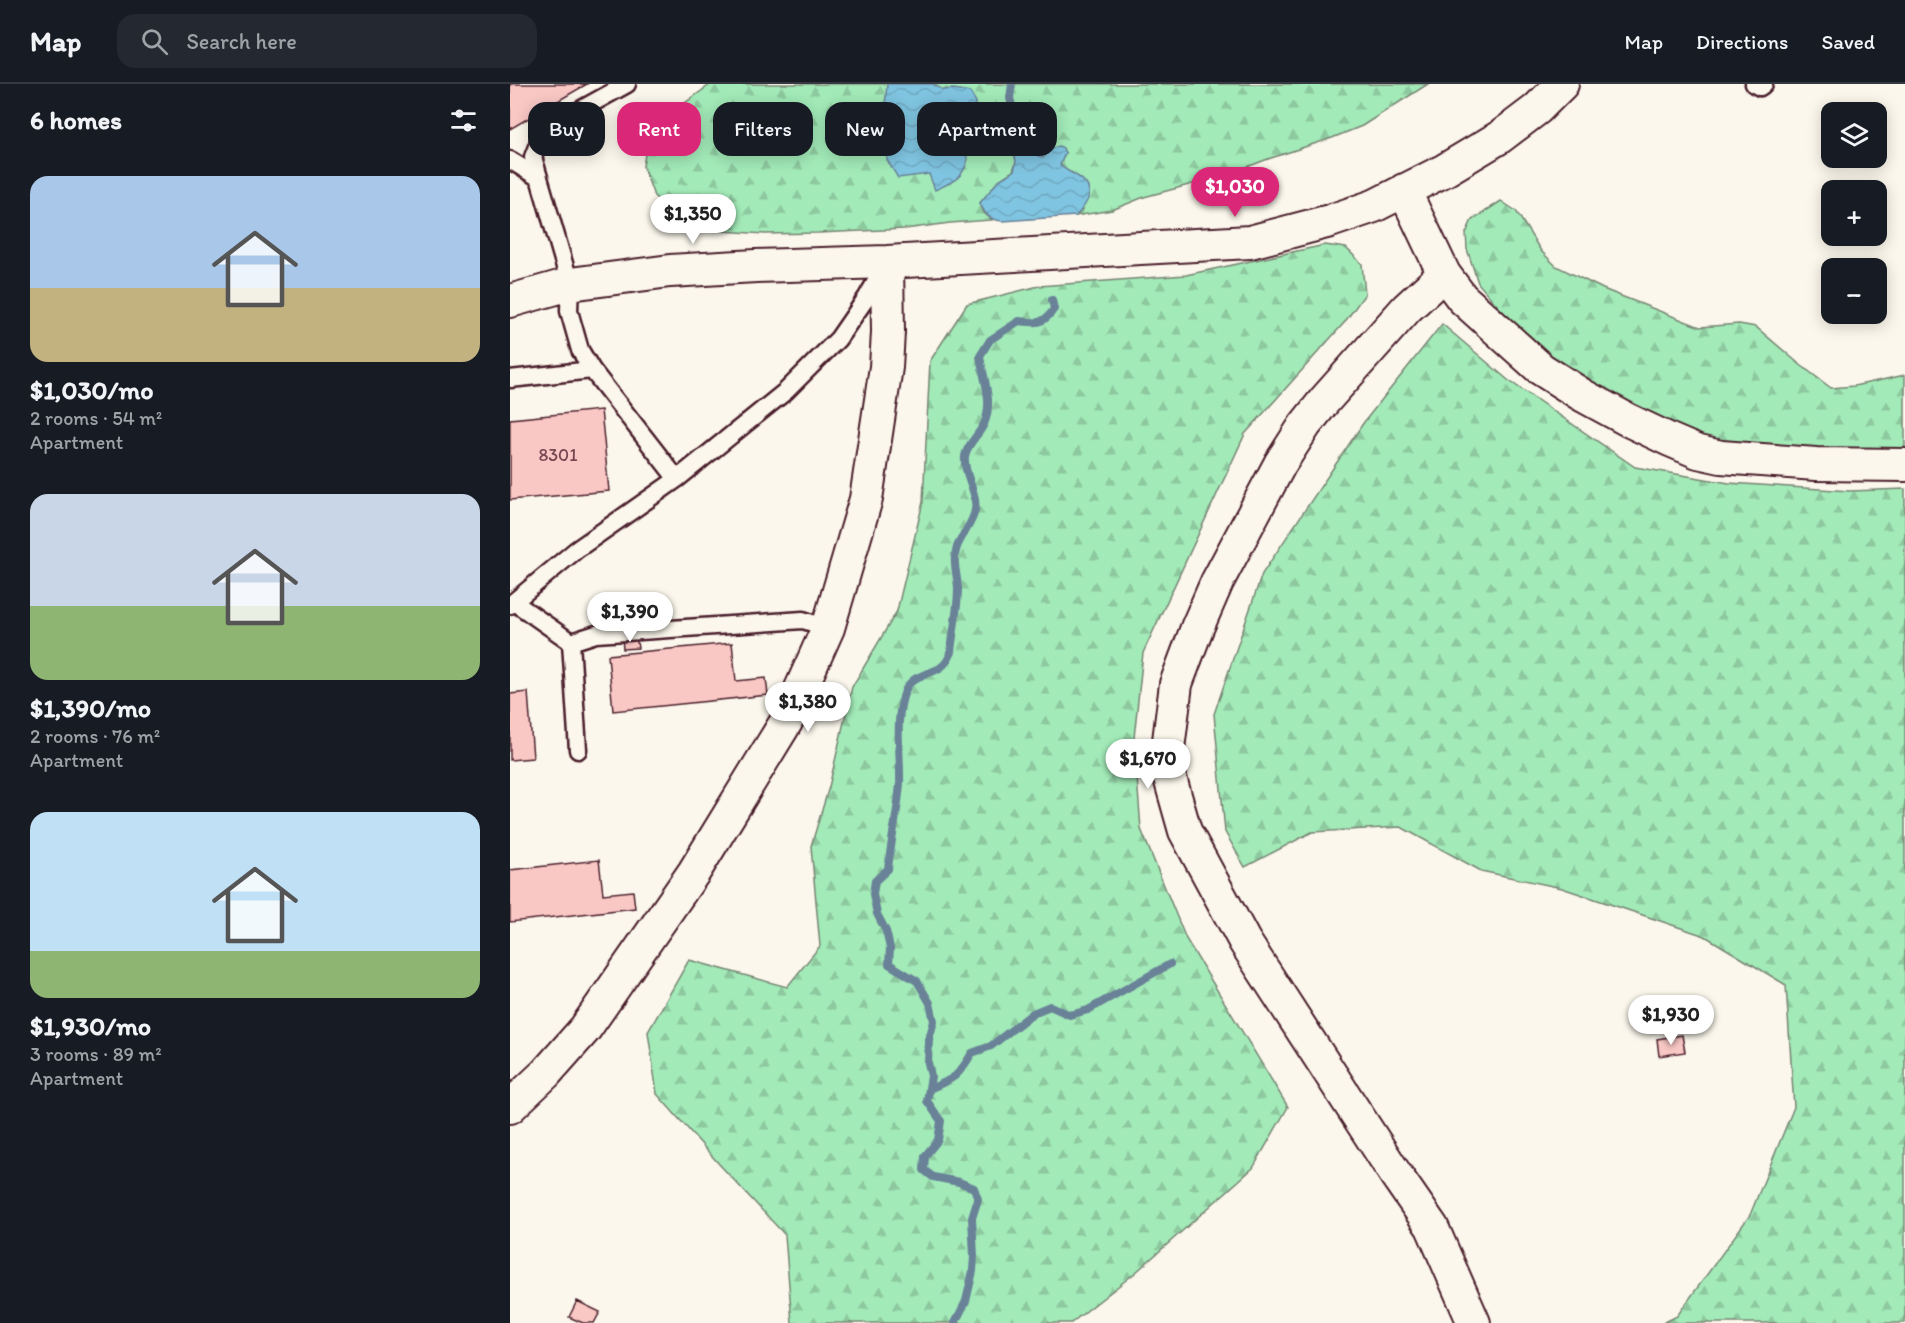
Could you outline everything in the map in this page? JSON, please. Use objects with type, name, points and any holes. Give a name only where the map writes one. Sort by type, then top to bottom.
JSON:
[{"type":"street","points":[[510,301],[570,284],[670,271],[887,262],[1250,242],[1330,221],[1374,206],[1445,170],[1500,136],[1537,109],[1562,84]]},
{"type":"street","points":[[1404,190],[1444,274],[1462,298],[1540,369],[1582,395],[1628,420],[1698,452],[1721,458],[1816,464],[1905,465]]},
{"type":"street","points":[[510,1107],[546,1073],[585,1029],[694,872],[786,722],[828,628],[866,499],[886,367],[887,262]]},
{"type":"street","points":[[1444,274],[1407,308],[1359,361],[1305,425],[1280,464],[1217,582],[1197,628],[1176,684],[1167,757],[1170,778],[1185,831],[1245,942],[1377,1147],[1432,1227],[1474,1323]]},
{"type":"lane","points":[[627,84],[560,121],[542,134],[533,157],[570,284],[569,311],[580,350],[592,370],[677,479]]},
{"type":"lane","points":[[1754,84],[1760,87],[1764,84]]},
{"type":"lane","points":[[510,160],[539,178]]},
{"type":"lane","points":[[571,642],[512,603],[576,550],[677,479],[786,391],[816,362],[849,324],[887,262]]},
{"type":"lane","points":[[510,379],[592,370]]},
{"type":"lane","points":[[571,642],[596,634],[803,620],[828,628]]},
{"type":"lane","points":[[571,642],[578,750]]},
{"type":"green space","points":[[711,84],[1428,84],[1362,126],[1332,138],[1226,175],[1144,197],[1112,210],[1076,216],[1083,209],[1075,174],[1065,170],[1060,164],[1065,153],[1057,155],[1057,102],[917,102],[917,156],[1015,156],[1013,171],[999,180],[980,203],[984,213],[992,220],[905,229],[818,233],[765,234],[708,230],[679,218],[654,196],[643,166],[645,156],[701,156],[701,102],[686,102]]},
{"type":"green space","points":[[1501,201],[1516,211],[1541,251],[1556,266],[1603,289],[1700,327],[1739,324],[1756,327],[1831,388],[1854,386],[1905,375],[1905,455],[1712,439],[1659,427],[1588,383],[1543,350],[1507,317],[1478,283],[1467,249],[1466,233],[1472,220]]},
{"type":"green space","points":[[1325,245],[1346,248],[1362,264],[1365,294],[1344,323],[1245,434],[1143,653],[1134,738],[1141,829],[1186,939],[1288,1107],[1253,1168],[1135,1273],[1071,1323],[792,1323],[785,1235],[657,1094],[648,1032],[689,960],[787,987],[820,946],[811,846],[829,787],[852,687],[897,611],[923,502],[930,361],[967,304],[1039,286],[1186,275]]},
{"type":"green space","points":[[1442,324],[1508,380],[1635,467],[1729,483],[1850,491],[1905,489],[1905,1323],[1663,1323],[1677,1316],[1750,1215],[1794,1107],[1786,985],[1705,936],[1562,888],[1481,871],[1401,827],[1312,832],[1245,867],[1225,832],[1214,714],[1262,574],[1364,422]]},
{"type":"water","points":[[887,84],[933,84],[943,90],[954,89],[970,92],[976,102],[917,102],[917,156],[966,156],[968,159],[966,166],[956,179],[935,190],[929,174],[898,178],[887,156],[905,156],[905,102],[885,102]]},
{"type":"water","points":[[1057,147],[1063,148],[1065,153],[1060,165],[1083,181],[1089,190],[1084,206],[1076,216],[1003,221],[991,218],[980,203],[999,180],[1014,171],[1015,156],[1043,158],[1057,156]]},
{"type":"building","points":[[510,84],[587,84],[556,102],[528,102],[528,118],[510,129]]},
{"type":"building","points":[[601,410],[609,491],[510,500],[510,419]]},
{"type":"building","points":[[636,636],[638,648],[623,649],[622,637]]},
{"type":"building","points":[[732,643],[736,681],[766,678],[768,695],[613,711],[608,655]]},
{"type":"building","points":[[528,692],[533,758],[510,760],[510,694]]},
{"type":"building","points":[[599,860],[603,894],[633,891],[635,908],[510,922],[510,870]]},
{"type":"building","points":[[1682,1035],[1685,1052],[1659,1056],[1657,1039]]},
{"type":"building","points":[[577,1301],[600,1312],[594,1323],[583,1323],[569,1317]]},
{"type":"waterway","points":[[1011,102],[1012,84]]},
{"type":"waterway","points":[[955,1323],[966,1301],[973,1271],[972,1218],[978,1199],[974,1188],[959,1182],[933,1177],[924,1170],[925,1156],[938,1140],[941,1121],[927,1101],[931,1076],[928,1063],[929,1039],[934,1021],[930,1003],[917,981],[889,964],[890,948],[886,931],[877,914],[873,894],[875,881],[888,869],[899,794],[899,725],[905,691],[915,679],[942,667],[951,652],[958,596],[956,552],[975,510],[965,456],[968,447],[984,424],[988,407],[980,356],[990,340],[1019,321],[1035,322],[1046,318],[1054,309],[1052,300]]},
{"type":"waterway","points":[[929,1089],[955,1076],[972,1053],[991,1046],[1033,1013],[1050,1006],[1070,1015],[1088,1010],[1170,964]]}]
